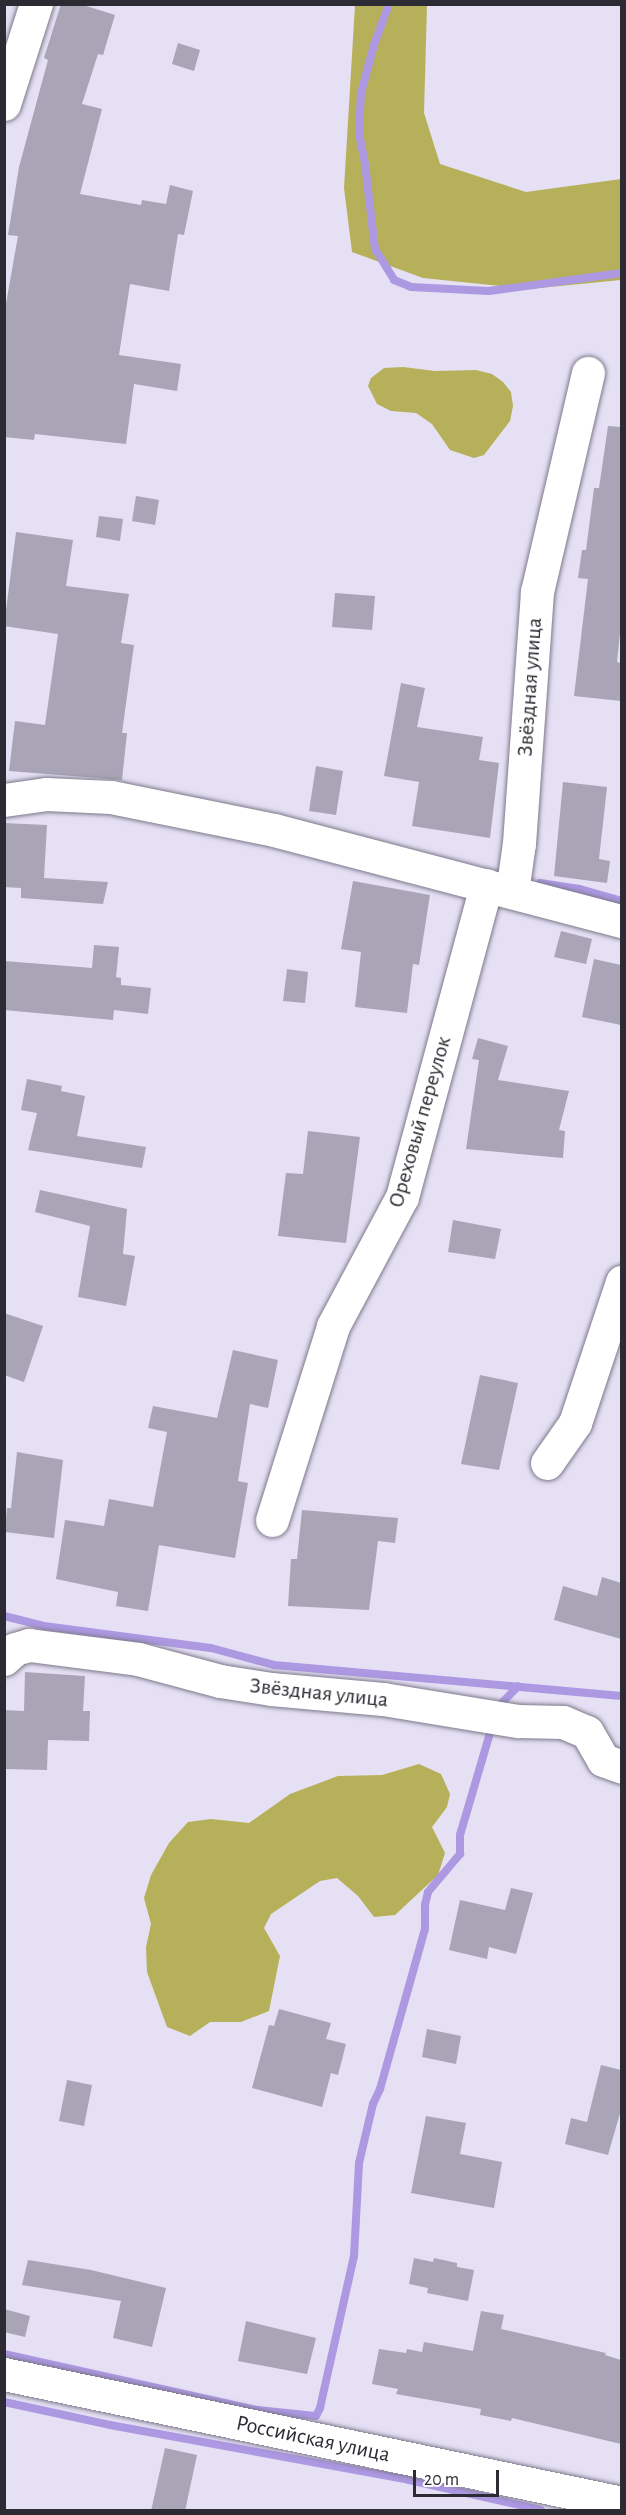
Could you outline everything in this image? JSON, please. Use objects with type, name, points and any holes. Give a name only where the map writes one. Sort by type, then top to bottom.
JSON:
[{"type":"street","points":[[4,104],[36,4]]},
{"type":"street","name":"Звёздная улица","points":[[499,888],[519,843],[537,592],[588,373]]},
{"type":"street","points":[[4,800],[46,794],[111,797],[274,830],[621,921]]},
{"type":"street","name":"Ореховый переулок","points":[[272,1520],[333,1326],[402,1197],[499,888]]},
{"type":"street","points":[[547,1463],[574,1423],[621,1282]]},
{"type":"street","name":"Звёздная улица","points":[[4,1659],[15,1649],[29,1646],[138,1659],[220,1682],[382,1699],[518,1721],[563,1722],[587,1732],[603,1760],[621,1767]]},
{"type":"street","name":"Российская улица","points":[[4,2374],[621,2503]]},
{"type":"shaded area","points":[[355,5],[427,5],[424,113],[440,164],[526,192],[621,179],[621,280],[529,289],[423,278],[352,252],[344,188]]},
{"type":"shaded area","points":[[403,367],[435,371],[476,370],[492,374],[511,392],[513,406],[510,421],[484,455],[474,458],[450,450],[432,424],[416,413],[391,411],[377,404],[368,386],[371,378],[384,368]]},
{"type":"shaded area","points":[[419,1764],[441,1774],[450,1794],[447,1807],[432,1827],[445,1853],[438,1875],[395,1915],[374,1917],[358,1896],[337,1878],[320,1881],[271,1914],[264,1928],[280,1956],[269,2011],[241,2022],[210,2022],[190,2036],[167,2027],[147,1972],[146,1947],[151,1924],[144,1898],[151,1875],[169,1843],[188,1822],[211,1819],[249,1823],[290,1794],[338,1776],[382,1775]]},
{"type":"building","points":[[61,4],[80,4],[115,15],[103,55],[98,54],[82,104],[102,109],[80,194],[141,205],[142,200],[166,204],[170,185],[193,191],[184,235],[178,234],[169,291],[130,284],[119,355],[181,364],[177,391],[134,384],[126,444],[35,434],[34,440],[4,437],[4,315],[18,236],[8,235],[19,167],[48,60],[44,58]]},
{"type":"building","points":[[178,43],[200,50],[194,71],[172,64]]},
{"type":"building","points":[[608,426],[621,427],[621,623],[617,662],[621,663],[621,701],[574,696],[588,579],[578,578],[582,550],[586,550],[594,488],[599,488]]},
{"type":"building","points":[[136,496],[159,500],[155,525],[132,521]]},
{"type":"building","points":[[99,516],[123,519],[120,541],[96,537]]},
{"type":"building","points":[[16,532],[73,540],[66,586],[129,594],[121,643],[134,645],[122,733],[127,733],[122,780],[9,771],[15,721],[45,725],[58,634],[4,626]]},
{"type":"building","points":[[335,593],[375,596],[372,630],[332,627]]},
{"type":"building","points":[[401,683],[425,688],[417,727],[483,737],[479,760],[499,763],[490,838],[412,826],[419,782],[384,776]]},
{"type":"building","points":[[316,766],[343,771],[336,815],[309,811]]},
{"type":"building","points":[[563,782],[607,787],[599,859],[610,861],[607,883],[554,876]]},
{"type":"building","points":[[4,823],[47,825],[44,878],[108,882],[103,904],[21,898],[21,888],[4,887]]},
{"type":"building","points":[[353,881],[430,895],[419,965],[413,964],[407,1013],[355,1007],[361,952],[341,949]]},
{"type":"building","points":[[561,931],[592,939],[586,964],[554,957]]},
{"type":"building","points":[[94,945],[119,947],[116,977],[121,978],[121,985],[151,988],[148,1014],[114,1010],[113,1020],[4,1010],[4,961],[92,968]]},
{"type":"building","points":[[594,959],[621,965],[621,1025],[582,1017]]},
{"type":"building","points":[[287,969],[308,972],[305,1003],[283,1001]]},
{"type":"building","points":[[478,1038],[508,1046],[498,1080],[569,1091],[559,1130],[565,1131],[563,1158],[466,1149],[479,1060],[472,1059]]},
{"type":"building","points":[[27,1079],[62,1086],[61,1091],[85,1096],[77,1136],[146,1147],[142,1168],[28,1150],[37,1113],[21,1110]]},
{"type":"building","points":[[308,1131],[360,1137],[346,1243],[278,1236],[286,1173],[303,1174]]},
{"type":"building","points":[[40,1190],[127,1209],[123,1254],[135,1256],[126,1306],[78,1297],[90,1226],[35,1212]]},
{"type":"building","points":[[453,1220],[501,1229],[495,1259],[448,1252]]},
{"type":"building","points":[[4,1313],[43,1326],[24,1382],[4,1375]]},
{"type":"building","points":[[233,1350],[278,1360],[268,1408],[250,1404],[238,1481],[248,1483],[235,1558],[159,1545],[148,1611],[116,1606],[118,1592],[56,1579],[65,1520],[104,1526],[109,1499],[153,1507],[167,1432],[148,1428],[153,1406],[217,1418]]},
{"type":"building","points":[[480,1375],[518,1383],[499,1470],[461,1464]]},
{"type":"building","points":[[17,1452],[63,1460],[54,1538],[5,1532],[7,1508],[11,1508]]},
{"type":"building","points":[[302,1510],[398,1518],[395,1543],[378,1541],[369,1610],[288,1606],[291,1559],[297,1559]]},
{"type":"building","points":[[602,1577],[621,1583],[621,1639],[554,1620],[563,1586],[597,1596]]},
{"type":"building","points":[[25,1672],[85,1676],[83,1711],[90,1711],[89,1741],[48,1740],[47,1770],[4,1769],[4,1710],[24,1711]]},
{"type":"building","points":[[511,1888],[533,1893],[516,1954],[489,1947],[487,1959],[449,1950],[460,1900],[505,1910]]},
{"type":"building","points":[[279,2009],[331,2023],[326,2039],[346,2044],[338,2075],[331,2073],[322,2107],[252,2088],[269,2025],[274,2026]]},
{"type":"building","points":[[427,2029],[461,2036],[456,2064],[422,2057]]},
{"type":"building","points":[[601,2065],[621,2070],[621,2110],[608,2155],[565,2144],[571,2118],[587,2122]]},
{"type":"building","points":[[67,2080],[92,2085],[84,2126],[59,2121]]},
{"type":"building","points":[[426,2116],[466,2123],[460,2154],[502,2162],[494,2208],[411,2193]]},
{"type":"building","points":[[414,2258],[433,2262],[434,2258],[457,2263],[457,2267],[474,2270],[468,2301],[427,2293],[428,2288],[409,2284]]},
{"type":"building","points":[[28,2260],[91,2270],[166,2288],[152,2347],[113,2338],[121,2301],[22,2285]]},
{"type":"building","points":[[4,2309],[30,2316],[25,2337],[4,2332]]},
{"type":"building","points":[[481,2311],[504,2315],[501,2329],[606,2353],[605,2355],[621,2360],[621,2444],[512,2418],[511,2421],[480,2415],[481,2409],[396,2394],[398,2389],[372,2384],[379,2349],[406,2353],[407,2349],[422,2352],[424,2342],[473,2351]]},
{"type":"building","points":[[246,2321],[316,2338],[307,2374],[238,2361]]},
{"type":"building","points":[[165,2448],[197,2455],[185,2511],[151,2511]]},
{"type":"waterway","points":[[389,4],[374,45],[361,93],[359,133],[375,249],[394,280],[411,287],[489,291],[622,273]]},
{"type":"waterway","points":[[540,883],[580,889],[622,901]]},
{"type":"waterway","points":[[4,1616],[44,1626],[211,1648],[274,1665],[622,1696]]},
{"type":"waterway","points":[[497,1708],[518,1686]]},
{"type":"waterway","points":[[4,2354],[257,2410],[316,2416],[320,2408],[354,2256],[359,2163],[373,2104],[380,2089],[425,1929],[425,1905],[428,1892],[460,1854],[460,1835],[491,1730]]},
{"type":"waterway","points":[[4,2402],[110,2425],[409,2480],[541,2510]]}]
